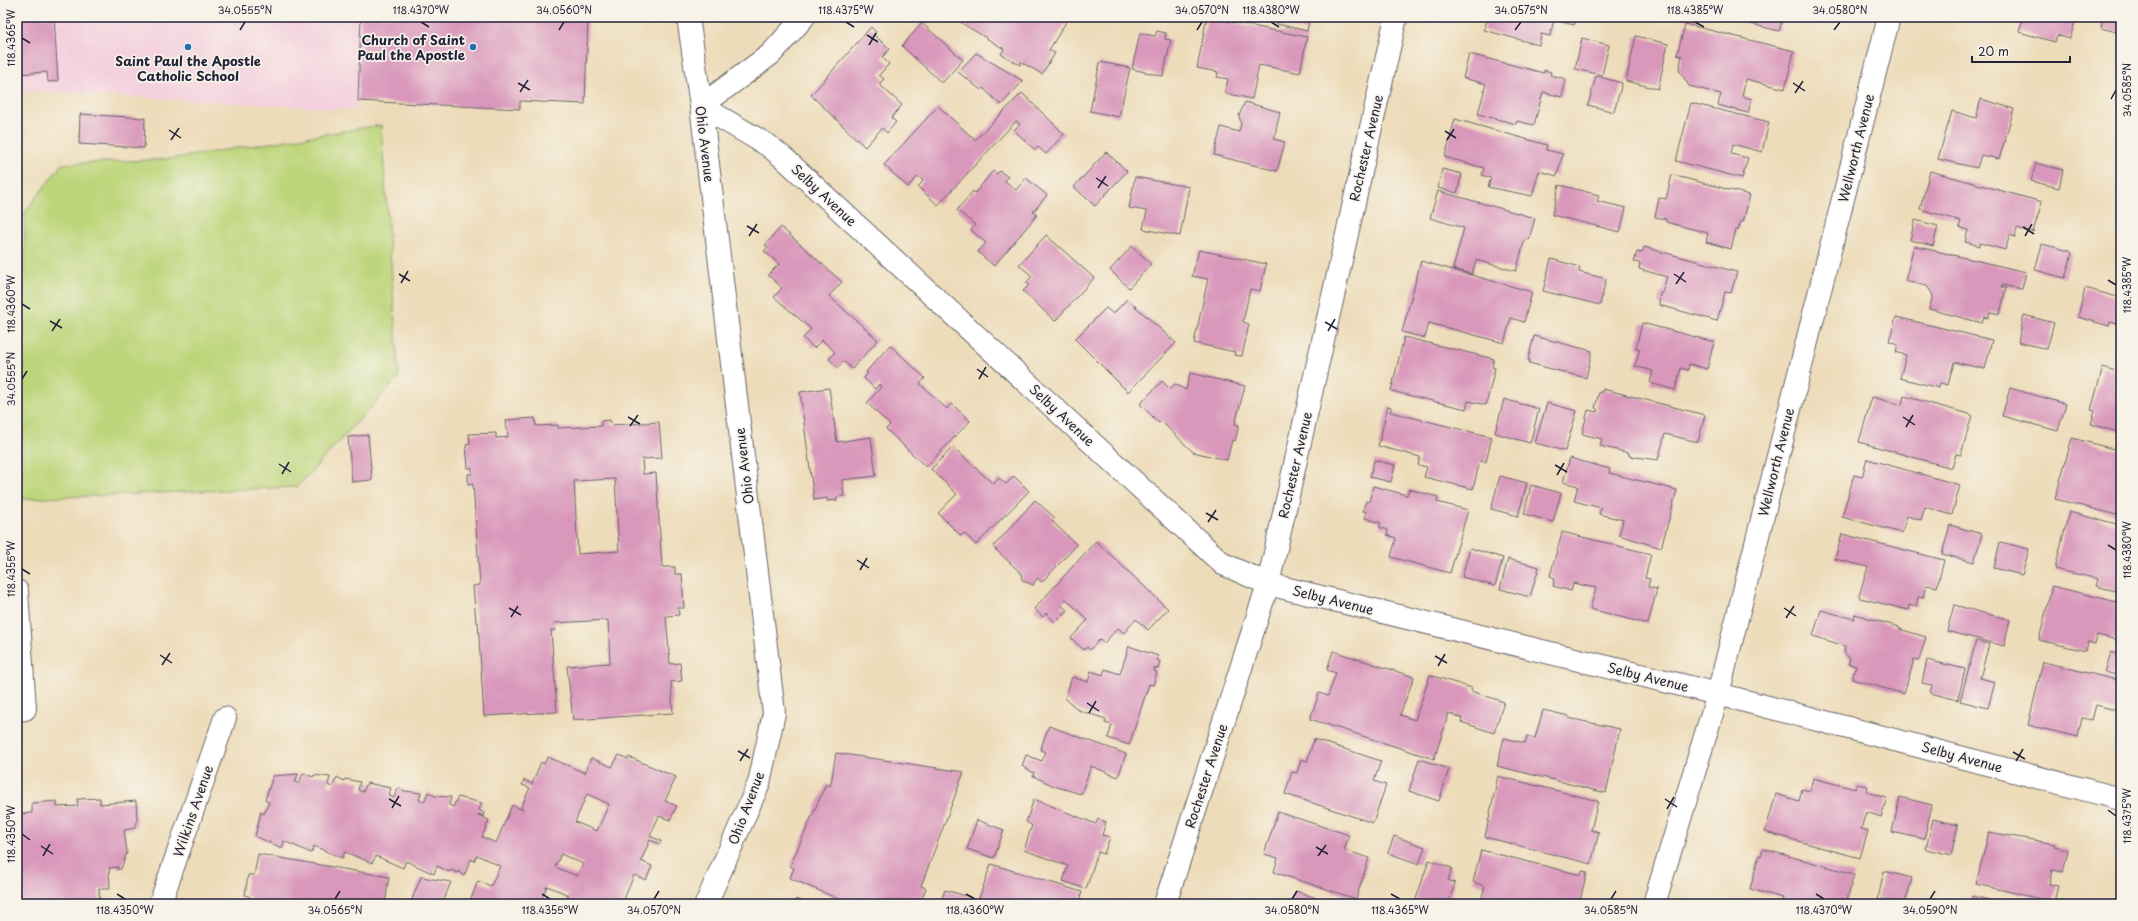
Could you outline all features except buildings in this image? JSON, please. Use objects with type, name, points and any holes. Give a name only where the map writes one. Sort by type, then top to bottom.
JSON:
[{"type":"street","name":"Ohio Avenue","points":[[688,17],[701,106],[774,713],[759,783],[706,904]]},
{"type":"street","points":[[701,106],[771,54],[804,17]]},
{"type":"street","name":"Rochester Avenue","points":[[1165,904],[1268,584],[1396,17]]},
{"type":"street","name":"Wellworth Avenue","points":[[1654,904],[1718,694],[1889,17]]},
{"type":"street","name":"Selby Avenue","points":[[701,106],[769,146],[786,160],[1223,564],[1268,584],[1718,694],[2121,798]]},
{"type":"street","points":[[17,591],[21,709]]},
{"type":"street","name":"Wilkins Avenue","points":[[160,904],[213,755],[224,718]]},
{"type":"shaded area","name":"Saint Paul the Apostle Catholic School","points":[[17,17],[361,17],[358,101],[356,110],[17,90]]},
{"type":"green space","points":[[381,125],[399,377],[297,487],[22,499],[25,212],[62,164],[169,159]]},
{"type":"place","name":"Saint Paul the Apostle Catholic School","points":[[188,47]]},
{"type":"place","name":"Church of Saint Paul the Apostle","points":[[473,47]]}]
